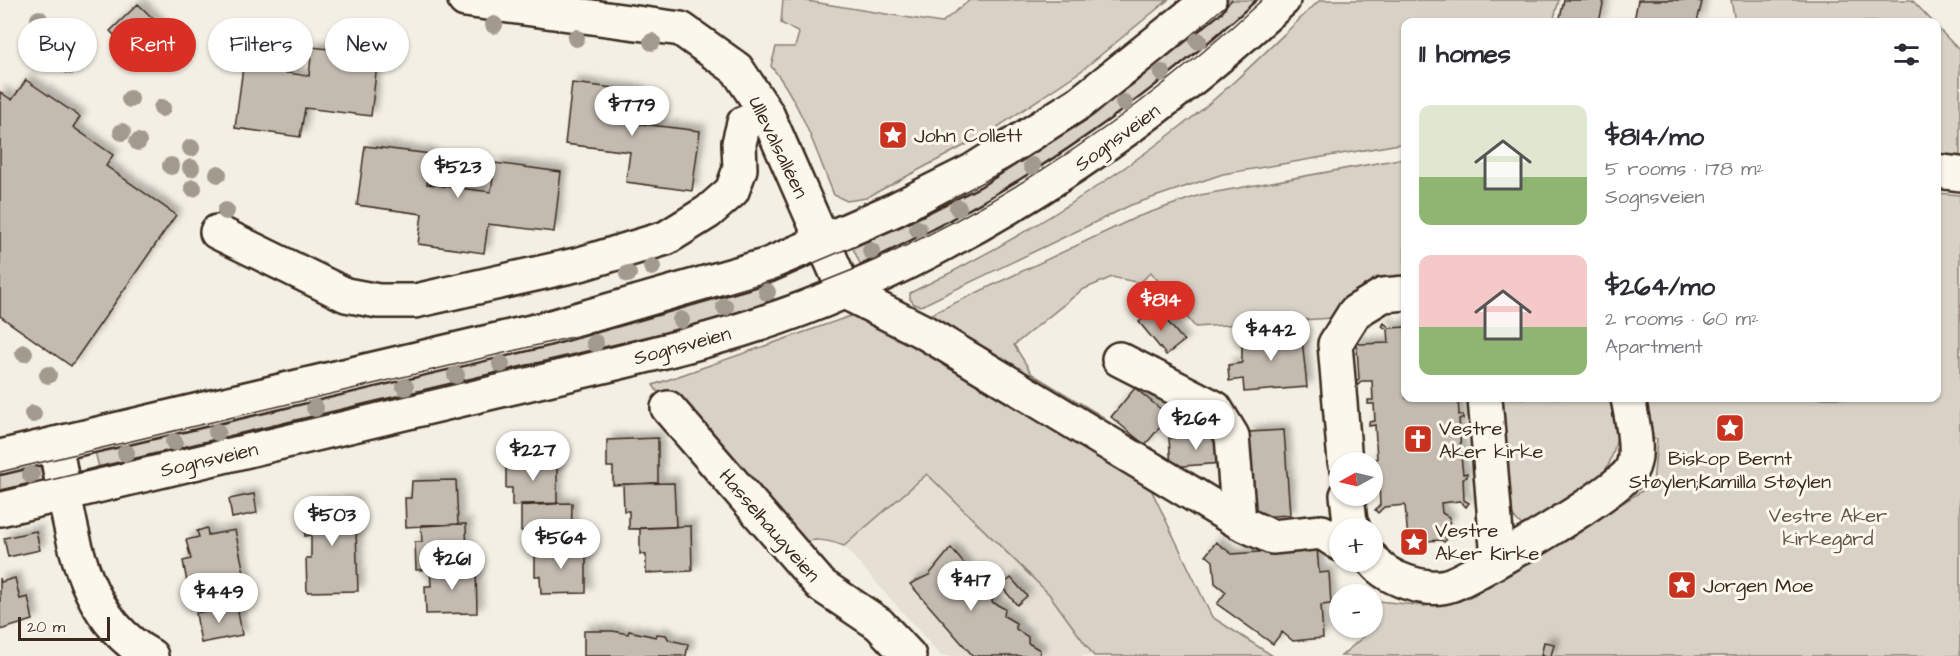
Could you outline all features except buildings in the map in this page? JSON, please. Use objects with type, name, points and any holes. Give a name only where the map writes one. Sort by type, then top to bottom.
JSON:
[{"type":"main road","name":"Ullevålsalléen","points":[[465,0],[681,29],[737,69],[767,114],[844,292]]},
{"type":"main road","points":[[0,457],[544,329],[768,265],[823,243],[939,189],[1035,134],[1133,63],[1209,0]]},
{"type":"main road","name":"Sognsveien","points":[[0,509],[664,351],[787,314],[844,292],[991,219],[1101,150],[1160,106],[1283,0]]},
{"type":"main road","points":[[217,232],[346,295],[378,301],[415,301],[503,283],[579,264],[666,238],[708,212],[732,191],[740,169],[739,143],[744,123],[767,114]]},
{"type":"main road","points":[[1941,172],[1960,174]]},
{"type":"main road","points":[[844,292],[864,304],[918,328],[1239,522],[1272,537],[1322,532],[1329,537]]},
{"type":"main road","points":[[1344,452],[1335,344],[1355,312],[1383,295],[1401,293]]},
{"type":"main road","points":[[1119,359],[1215,408],[1232,436],[1239,522]]},
{"type":"main road","points":[[1485,402],[1498,559]]},
{"type":"main road","points":[[1383,569],[1420,588],[1449,586],[1597,501],[1631,470],[1635,444],[1629,402]]},
{"type":"main road","name":"Hasselhaugveien","points":[[668,408],[821,585],[879,624],[909,656]]},
{"type":"main road","points":[[54,444],[80,562],[100,609],[123,636],[151,656]]},
{"type":"shaded area","points":[[927,473],[1049,594],[1094,656],[941,656],[844,546]]},
{"type":"green space","points":[[783,0],[801,0],[941,23],[970,0],[1168,0],[1081,71],[990,132],[866,198],[847,201],[834,195],[799,111],[782,80],[771,66],[776,47],[795,47],[799,33],[781,23]]},
{"type":"green space","points":[[1223,0],[1272,0],[1104,138],[864,272],[850,242]]},
{"type":"green space","points":[[1320,0],[1559,0],[1554,18],[1401,18],[1401,144],[1223,174],[1131,205],[921,306],[914,304],[910,299],[910,293],[982,256],[1054,214],[1123,169],[1189,120],[1256,62]]},
{"type":"green space","points":[[1731,0],[1912,0],[1929,18],[1734,18]]},
{"type":"green space","points":[[1941,31],[1960,51],[1960,158],[1941,160]]},
{"type":"green space","points":[[1401,159],[1401,281],[1333,318],[1195,327],[1151,272],[1140,283],[1112,277],[1082,290],[1014,345],[1032,374],[1105,418],[1099,428],[925,317],[1137,217],[1200,195]]},
{"type":"green space","name":"Vestre Aker kirkegård","points":[[1941,193],[1960,195],[1960,656],[1341,656],[1362,638],[1383,638],[1383,601],[1425,606],[1470,598],[1653,484],[1657,439],[1647,437],[1648,402],[1941,402]]},
{"type":"green space","points":[[766,277],[776,307],[101,475],[93,444]]},
{"type":"green space","points":[[859,313],[1139,464],[1212,617],[1273,656],[1094,656],[1049,594],[927,474],[844,546],[818,540],[793,547],[668,408],[653,385]]},
{"type":"green space","points":[[1494,402],[1617,402],[1618,429],[1614,450],[1606,470],[1594,484],[1527,530],[1503,507]]},
{"type":"green space","points":[[38,458],[45,488],[0,499],[0,466]]},
{"type":"tram line","points":[[0,472],[602,330],[773,280],[897,228],[1022,161],[1092,115],[1135,83],[1232,0]]},
{"type":"tram line","points":[[0,492],[619,345],[725,316],[829,280],[933,233],[984,205],[1081,144],[1174,75],[1262,0]]},
{"type":"place","name":"John Collett","points":[[893,135]]},
{"type":"place","name":"Biskop Bernt Støylen;Kamilla Støylen","points":[[1730,428]]},
{"type":"place","name":"Vestre Aker kirke","points":[[1418,439]]},
{"type":"place","name":"Vestre Aker Kirke","points":[[1414,542]]},
{"type":"place","name":"Jorgen Moe","points":[[1682,585]]}]
